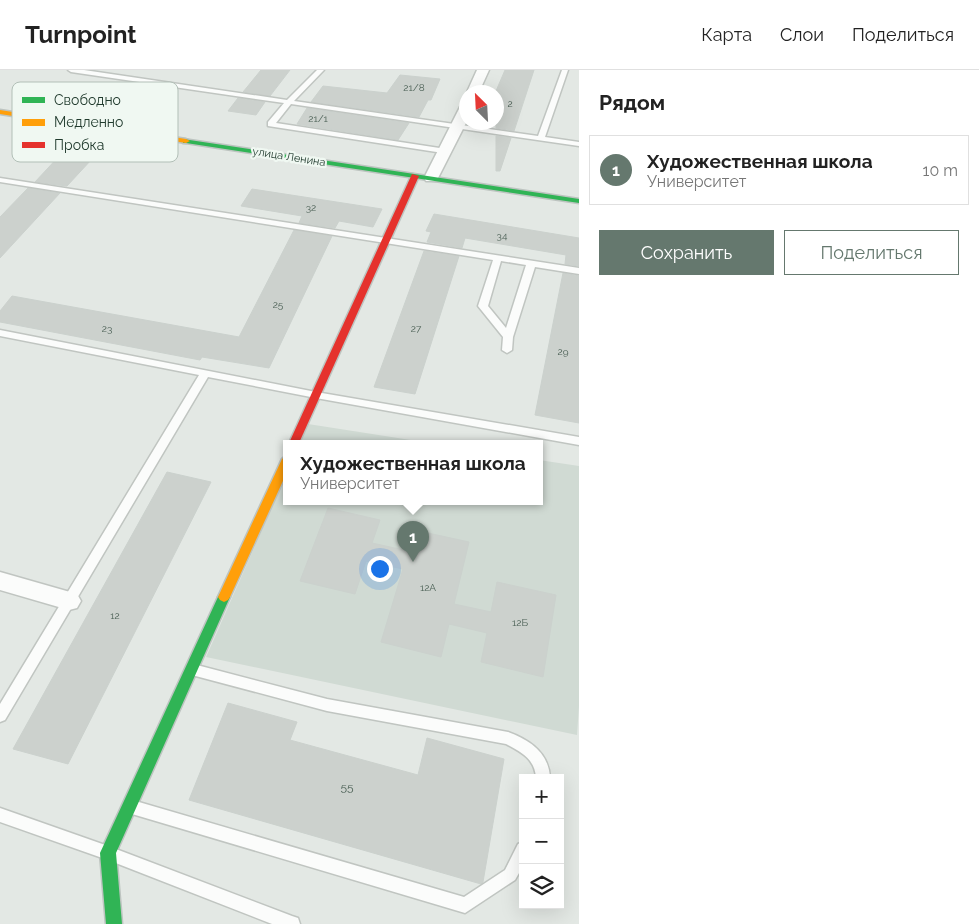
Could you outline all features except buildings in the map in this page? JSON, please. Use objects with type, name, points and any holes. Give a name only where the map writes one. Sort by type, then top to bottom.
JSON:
[{"type":"street","points":[[476,85],[483,70]]},
{"type":"street","points":[[430,178],[443,151],[458,127]]},
{"type":"street","name":"улица Ленина","points":[[178,139],[579,201]]},
{"type":"street","points":[[295,440],[416,176]]},
{"type":"street","points":[[114,924],[108,853],[283,468]]},
{"type":"street","points":[[0,581],[69,601]]},
{"type":"lane","points":[[71,70],[156,82]]},
{"type":"lane","points":[[321,70],[290,101],[271,124],[443,151]]},
{"type":"lane","points":[[542,139],[565,70]]},
{"type":"lane","points":[[178,85],[579,144]]},
{"type":"lane","points":[[0,180],[579,272]]},
{"type":"lane","points":[[498,258],[483,306],[508,337]]},
{"type":"lane","points":[[507,350],[508,337],[531,264]]},
{"type":"lane","points":[[0,333],[316,395],[579,441]]},
{"type":"lane","points":[[0,716],[205,373]]},
{"type":"lane","points":[[190,670],[328,705],[508,738],[534,752],[544,770],[544,774]]},
{"type":"lane","points":[[128,806],[465,905],[510,875],[519,857]]},
{"type":"lane","points":[[0,815],[108,853],[292,924]]},
{"type":"shaded area","points":[[308,424],[411,440],[301,440]]},
{"type":"shaded area","points":[[543,461],[579,466],[579,706],[577,735],[206,657],[283,482],[283,505],[543,505]]},
{"type":"traffic: fast","points":[[186,141],[579,201]]},
{"type":"traffic: fast","points":[[114,924],[108,853],[224,597]]},
{"type":"traffic: slow","points":[[0,112],[12,114]]},
{"type":"traffic: slow","points":[[178,140],[186,141]]},
{"type":"traffic: slow","points":[[224,597],[283,468]]},
{"type":"traffic: jam","points":[[295,440],[415,176]]},
{"type":"place","name":"Художественная школа","points":[[413,562]]}]
